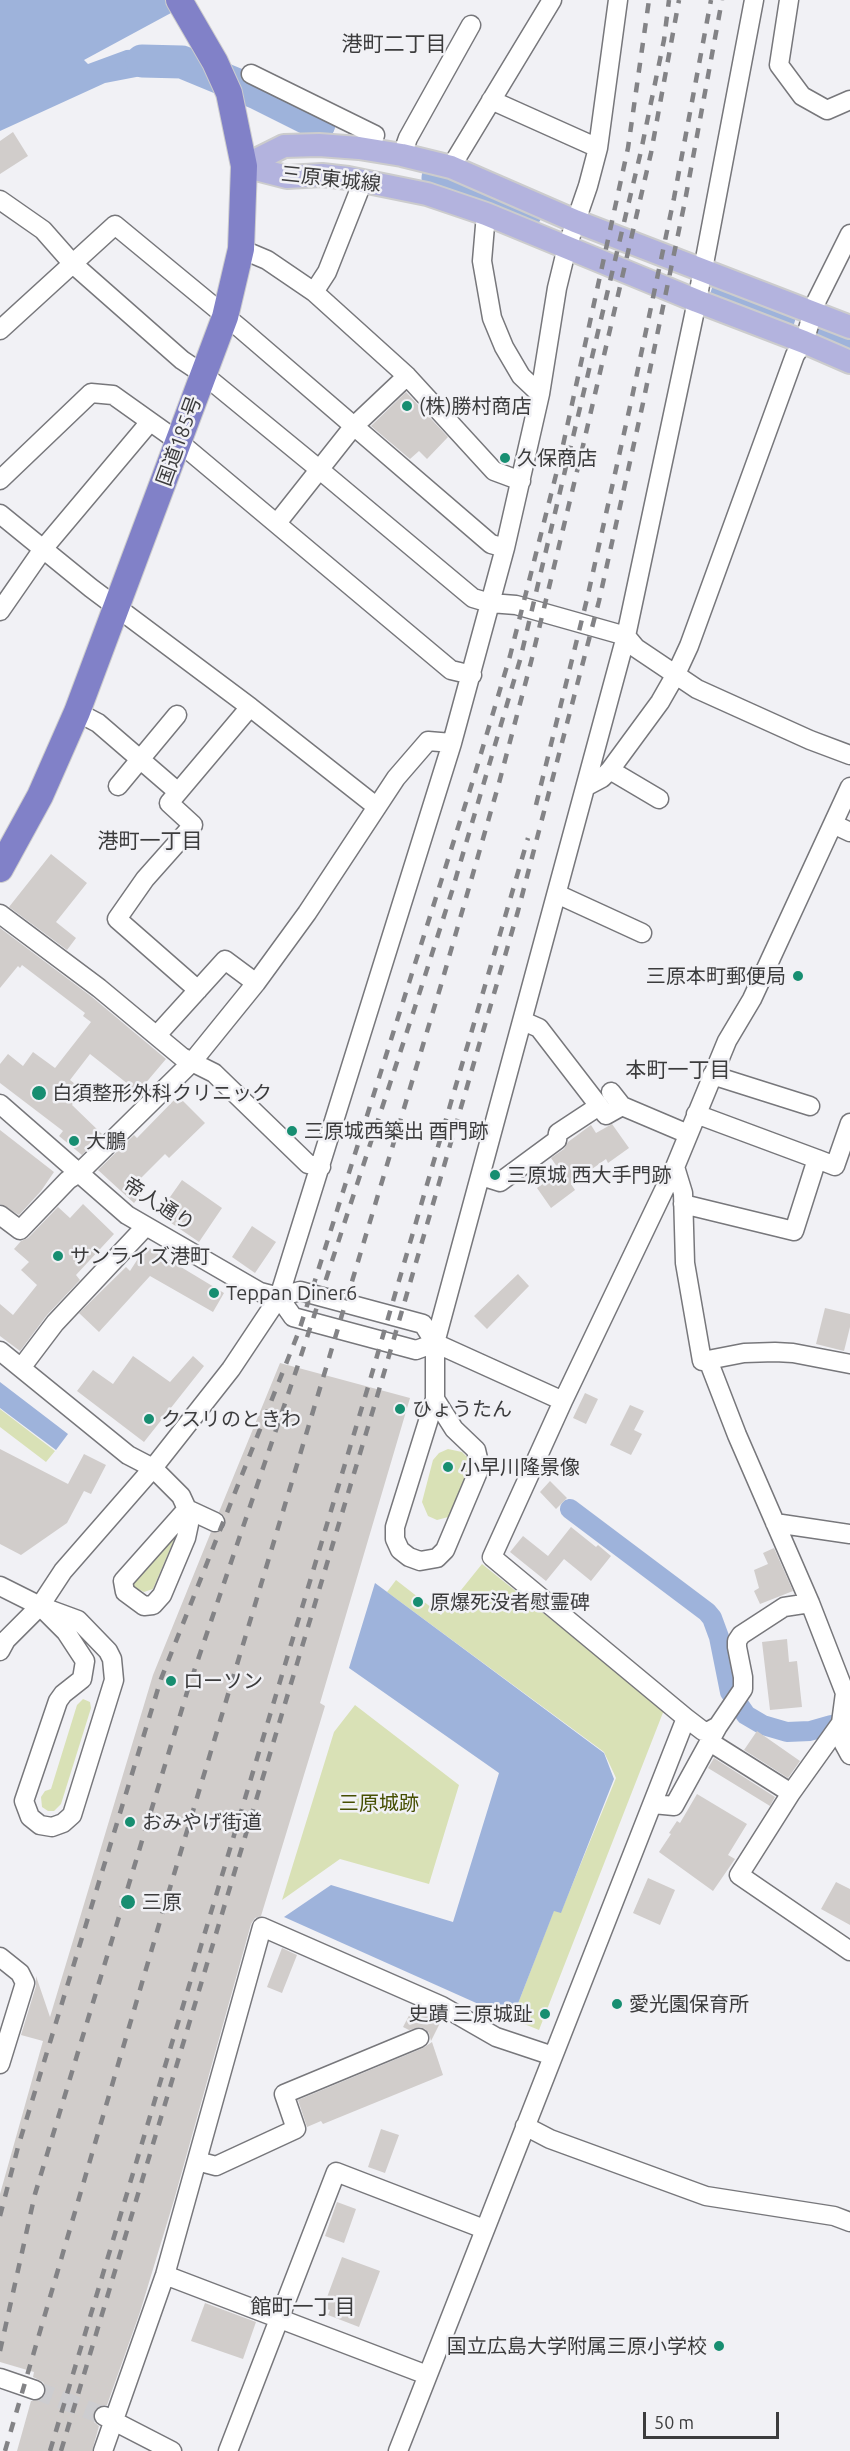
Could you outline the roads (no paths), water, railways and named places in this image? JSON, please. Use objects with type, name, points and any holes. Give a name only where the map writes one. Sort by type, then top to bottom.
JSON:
[{"type":"highway","name":"国道185号","points":[[0,869],[36,803],[77,712],[118,607],[225,317],[241,249],[244,166],[229,93],[215,62],[180,3]]},
{"type":"main road","name":"三原東城線","points":[[244,166],[284,146],[328,145],[402,155],[451,167],[575,221],[850,327]]},
{"type":"main road","name":"三原東城線","points":[[244,166],[287,177],[322,175],[427,194],[486,214],[850,362]]},
{"type":"street","points":[[451,167],[552,0]]},
{"type":"street","points":[[0,1651],[6,1640],[40,1606],[63,1571],[153,1468],[231,1369],[279,1297],[472,675],[521,481],[540,394],[557,288],[567,247],[588,186],[598,148],[618,0]]},
{"type":"street","points":[[435,1399],[454,1429],[476,1450],[480,1467],[446,1550],[437,1558],[420,1561],[400,1550],[395,1539],[395,1527],[435,1399],[435,1343],[626,636],[697,301],[754,0]]},
{"type":"street","points":[[789,0],[779,65],[802,96],[826,110],[850,100]]},
{"type":"street","points":[[402,155],[408,138],[471,25]]},
{"type":"street","points":[[251,74],[375,135],[370,150]]},
{"type":"street","points":[[491,100],[598,148]]},
{"type":"street","points":[[314,292],[327,272],[363,181]]},
{"type":"street","points":[[0,200],[43,230],[73,264],[182,360],[203,374],[473,598],[490,603],[516,605],[626,636],[636,648],[697,689],[810,740],[850,755]]},
{"type":"street","points":[[486,214],[482,261],[492,318],[504,347],[521,376],[540,394]]},
{"type":"street","points":[[0,330],[115,225],[491,544],[505,548]]},
{"type":"street","points":[[586,786],[602,778],[610,770],[660,702],[676,674],[689,646],[795,355],[804,342],[816,302],[850,234]]},
{"type":"street","points":[[241,249],[267,260],[314,292],[407,376],[494,471],[521,481]]},
{"type":"street","points":[[278,523],[353,427],[407,376]]},
{"type":"street","points":[[0,480],[91,393],[112,395],[178,442],[278,523],[451,670],[472,675]]},
{"type":"street","points":[[1,608],[43,549],[149,423]]},
{"type":"street","points":[[0,514],[377,807]]},
{"type":"street","points":[[198,990],[117,919],[145,879],[193,825],[169,803],[250,707]]},
{"type":"street","points":[[77,712],[98,723],[178,792]]},
{"type":"street","points":[[118,786],[177,716]]},
{"type":"street","points":[[0,1215],[20,1230],[68,1180],[79,1173],[192,1062],[307,913],[396,778],[428,741],[452,743]]},
{"type":"street","points":[[610,770],[659,799]]},
{"type":"street","points":[[791,1792],[714,1734],[704,1731],[686,1718],[492,1557],[563,1401],[675,1167],[727,1041],[752,999],[850,787]]},
{"type":"street","points":[[833,824],[850,832]]},
{"type":"street","points":[[557,894],[642,933]]},
{"type":"street","points":[[0,914],[157,1035],[182,1057],[214,1073],[308,1164],[321,1167]]},
{"type":"street","points":[[157,1035],[225,960],[256,982]]},
{"type":"street","points":[[523,1021],[539,1028],[606,1115],[617,1099],[688,1134]]},
{"type":"street","points":[[712,1075],[810,1106]]},
{"type":"street","name":"帝人通り","points":[[0,1105],[127,1215],[260,1292],[279,1297]]},
{"type":"street","points":[[481,1176],[500,1182],[557,1140],[558,1132],[599,1106]]},
{"type":"street","points":[[696,1114],[835,1166],[850,1123]]},
{"type":"street","points":[[683,1204],[794,1231],[816,1159]]},
{"type":"street","points":[[675,1167],[681,1183],[689,1292],[702,1361],[744,1353],[775,1352],[793,1353],[850,1364]]},
{"type":"street","points":[[21,1368],[55,1323],[146,1226]]},
{"type":"street","points":[[279,1297],[300,1291],[423,1324],[435,1343],[563,1401]]},
{"type":"street","points":[[279,1297],[293,1317],[416,1350],[435,1343]]},
{"type":"street","points":[[0,1351],[128,1455],[153,1468],[181,1496],[187,1509],[189,1524],[186,1538],[158,1602],[144,1606],[126,1592],[123,1581],[187,1509]]},
{"type":"street","points":[[708,1360],[845,1693],[844,1744],[850,1755]]},
{"type":"street","points":[[187,1509],[215,1522]]},
{"type":"street","points":[[775,1522],[850,1534]]},
{"type":"street","points":[[0,1586],[40,1606],[78,1620],[108,1651],[114,1669],[114,1680],[72,1815],[63,1824],[52,1827],[40,1825],[30,1817],[24,1801],[58,1701],[82,1679],[85,1661],[66,1632],[40,1606]]},
{"type":"street","points":[[652,1804],[674,1806],[714,1734],[743,1689],[737,1647],[737,1641],[741,1635],[784,1607],[810,1604]]},
{"type":"street","points":[[398,2451],[686,1718]]},
{"type":"street","points":[[846,1724],[791,1792],[739,1875],[850,1951]]},
{"type":"street","points":[[103,2451],[108,2417],[165,2275],[262,1927],[442,2006],[496,2037],[553,2056]]},
{"type":"street","points":[[0,1957],[20,1973],[25,1983],[0,2064]]},
{"type":"street","points":[[197,2161],[216,2166],[296,2129],[284,2094],[419,2038]]},
{"type":"street","points":[[525,2126],[550,2139],[706,2196],[834,2216],[850,2222]]},
{"type":"street","points":[[228,2451],[336,2172],[484,2229]]},
{"type":"street","points":[[165,2275],[427,2375]]},
{"type":"street","points":[[0,2378],[35,2390]]},
{"type":"street","points":[[108,2417],[172,2451]]},
{"type":"water","points":[[0,0],[195,0],[84,60],[88,64],[126,50],[180,47],[189,76],[157,73],[105,83],[0,131]]},
{"type":"water","points":[[0,1382],[68,1434],[56,1450],[0,1408]]},
{"type":"water","points":[[375,1583],[604,1753],[614,1779],[561,1913],[554,1911],[512,2019],[284,1917],[331,1885],[453,1922],[499,1773],[349,1668]]},
{"type":"waterway","points":[[142,61],[182,62],[257,93],[319,124]]},
{"type":"waterway","points":[[438,178],[526,212]]},
{"type":"waterway","points":[[727,295],[779,317]]},
{"type":"waterway","points":[[821,334],[850,345]]},
{"type":"waterway","points":[[570,1509],[707,1612],[712,1618],[719,1637],[730,1692],[746,1715],[763,1725],[787,1732],[810,1731],[831,1725],[850,1735]]},
{"type":"tunnel","points":[[35,2390],[102,2415]]},
{"type":"railway","points":[[0,2216],[18,2147],[161,1679],[299,1331],[510,656],[560,459],[628,148],[649,0]]},
{"type":"railway","points":[[0,2351],[35,2194],[188,1689],[297,1368],[415,1007],[452,891],[520,660],[641,151],[664,40],[669,0]]},
{"type":"railway","points":[[5,2451],[163,1911],[441,985],[499,783],[531,662],[651,153],[679,0]]},
{"type":"railway","points":[[536,805],[587,599],[631,402],[674,198],[711,0]]},
{"type":"railway","points":[[61,2451],[379,1390],[518,911],[599,601],[685,201],[722,0]]},
{"type":"railway","points":[[50,2451],[368,1387],[528,838]]},
{"type":"place","name":"(株)勝村商店","points":[[407,406]]},
{"type":"place","name":"久保商店","points":[[505,458]]},
{"type":"place","name":"三原本町郵便局","points":[[798,976]]},
{"type":"place","name":"白須整形外科クリニック","points":[[39,1093]]},
{"type":"place","name":"三原城西築出 酉門跡","points":[[292,1131]]},
{"type":"place","name":"大鵬","points":[[74,1141]]},
{"type":"place","name":"三原城 西大手門跡","points":[[495,1175]]},
{"type":"place","name":"サンライズ港町","points":[[58,1256]]},
{"type":"place","name":"Teppan Diner6","points":[[214,1293]]},
{"type":"place","name":"ひょうたん","points":[[400,1409]]},
{"type":"place","name":"クスリのときわ","points":[[149,1419]]},
{"type":"place","name":"小早川隆景像","points":[[448,1467]]},
{"type":"place","name":"原爆死没者慰霊碑","points":[[418,1602]]},
{"type":"place","name":"ローソン","points":[[171,1681]]},
{"type":"place","name":"おみやげ街道","points":[[130,1822]]},
{"type":"place","name":"三原","points":[[128,1902]]},
{"type":"place","name":"愛光園保育所","points":[[617,2004]]},
{"type":"place","name":"史蹟 三原城趾","points":[[545,2014]]},
{"type":"place","name":"国立広島大学附属三原小学校","points":[[719,2346]]},
{"type":"district","name":"港町二丁目","points":[[394,44]]},
{"type":"district","name":"港町一丁目","points":[[150,841]]},
{"type":"district","name":"本町一丁目","points":[[678,1070]]},
{"type":"district","name":"館町一丁目","points":[[303,2307]]},
{"type":"park label","name":"三原城跡","points":[[379,1803]]}]
